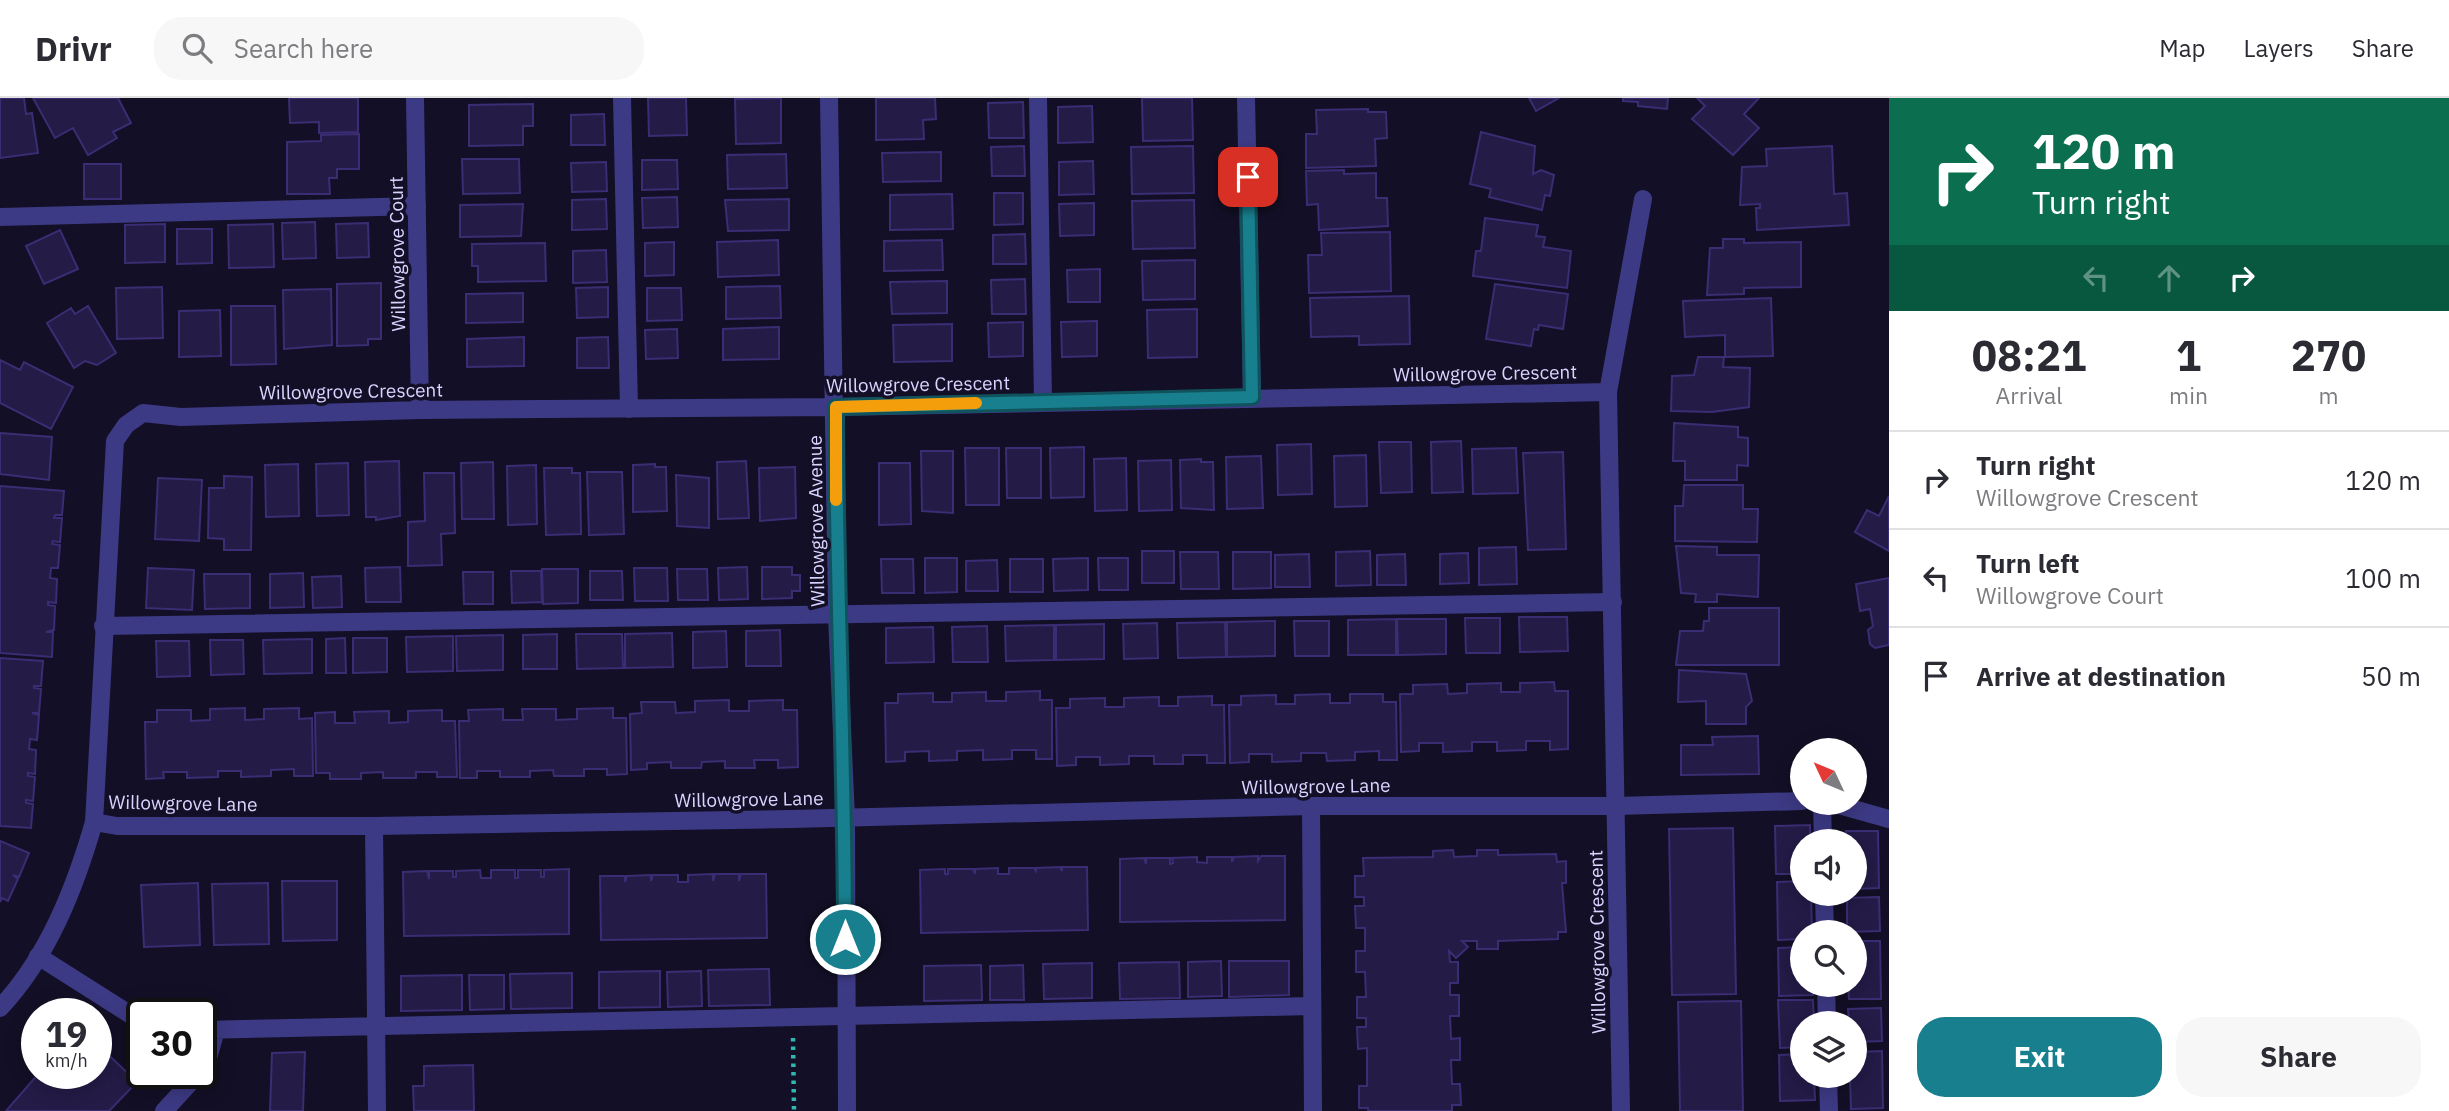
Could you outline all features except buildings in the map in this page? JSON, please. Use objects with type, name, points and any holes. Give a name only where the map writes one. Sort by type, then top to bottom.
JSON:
[{"type":"street","name":"Willowgrove Court","points":[[415,98],[420,410]]},
{"type":"street","points":[[622,98],[629,409]]},
{"type":"street","name":"Willowgrove Avenue","points":[[829,98],[836,407],[837,615],[846,818],[847,1111]]},
{"type":"street","points":[[1038,98],[1043,402]]},
{"type":"street","points":[[1246,98],[1252,397]]},
{"type":"street","points":[[1608,392],[1643,199]]},
{"type":"street","points":[[0,217],[417,206]]},
{"type":"street","name":"Willowgrove Crescent","points":[[0,1009],[49,940],[75,881],[94,822],[115,441],[126,425],[143,413],[181,417],[420,410],[836,407],[1608,392],[1621,1111]]},
{"type":"street","points":[[103,626],[1613,602]]},
{"type":"street","name":"Willowgrove Lane","points":[[94,822],[117,826],[374,826],[1311,806],[1615,806],[1790,801]]},
{"type":"street","points":[[1311,806],[1313,1111]]},
{"type":"street","points":[[1867,813],[1889,819]]},
{"type":"street","points":[[374,826],[374,1028],[377,1111]]},
{"type":"street","points":[[38,956],[126,1012]]},
{"type":"street","points":[[217,1030],[1311,1006]]},
{"type":"street","points":[[1828,1088],[1829,1111]]},
{"type":"street","points":[[164,1111],[184,1089]]},
{"type":"path","points":[[792,1017],[794,1111]]},
{"type":"slow traffic","points":[[836,500],[836,407],[976,403]]},
{"type":"route","points":[[845,939],[846,818],[837,615],[836,407],[1252,397],[1248,177]]}]
